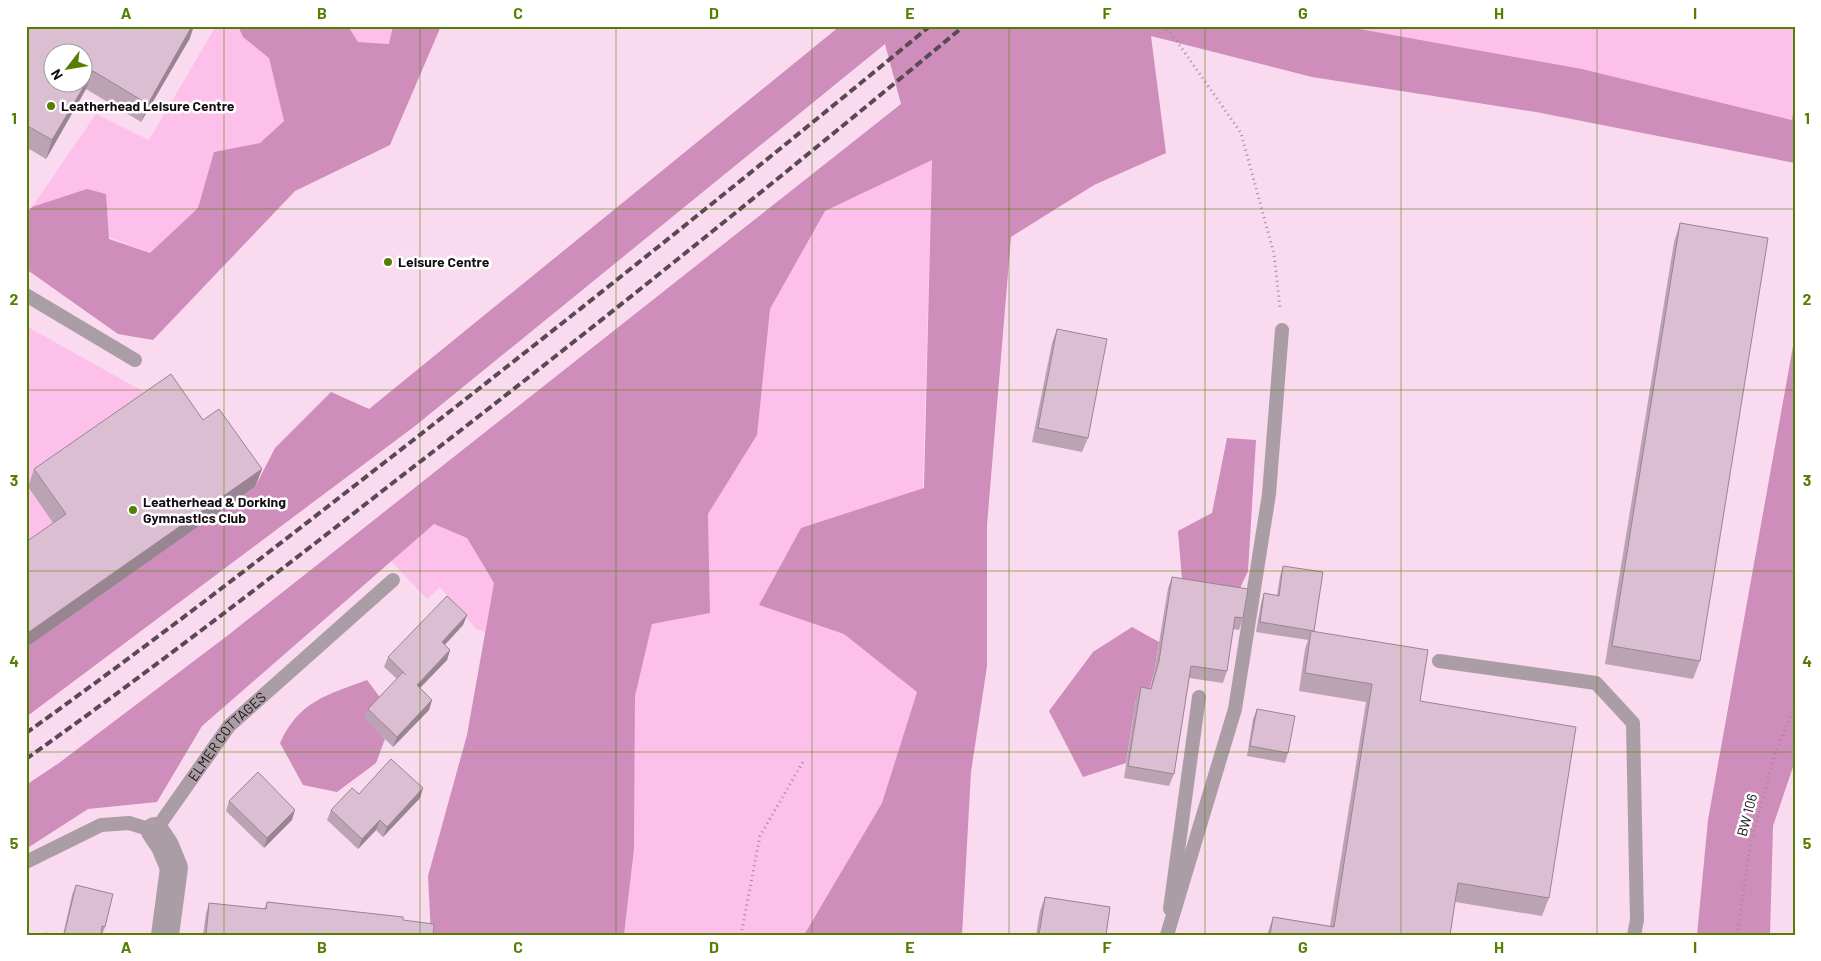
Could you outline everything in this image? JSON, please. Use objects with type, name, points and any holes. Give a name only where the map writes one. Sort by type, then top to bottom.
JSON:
[{"type":"street","points":[[154,832],[166,846],[174,868],[166,935]]},
{"type":"lane","points":[[26,295],[136,360]]},
{"type":"lane","points":[[1167,935],[1235,709],[1269,494],[1282,330]]},
{"type":"lane","name":"ELMER COTTAGES","points":[[154,832],[229,726],[393,580]]},
{"type":"lane","points":[[1439,661],[1596,683],[1633,723],[1637,920],[1634,935]]},
{"type":"lane","points":[[1167,935],[1199,697]]},
{"type":"lane","points":[[26,862],[101,826],[129,824],[154,832]]},
{"type":"path","points":[[1163,26],[1171,33],[1241,133],[1274,254],[1282,330]]},
{"type":"path","name":"BW 106","points":[[1737,935],[1750,845],[1775,754],[1795,705]]},
{"type":"path","points":[[741,935],[760,836],[804,760]]},
{"type":"shaded area","points":[[216,26],[250,26],[243,37],[269,58],[284,121],[260,143],[214,153],[198,208],[150,253],[32,207],[96,114],[149,140]]},
{"type":"shaded area","points":[[238,26],[348,26],[358,42],[389,44],[393,26],[441,26],[390,145],[295,191],[153,340],[118,334],[26,269],[26,214],[32,207],[87,189],[106,194],[109,239],[150,253],[198,208],[214,152],[260,143],[284,121],[269,58],[243,37]]},
{"type":"shaded area","points":[[348,26],[393,26],[390,44],[358,42]]},
{"type":"shaded area","points":[[840,26],[1343,26],[1582,69],[1792,120],[1795,100],[1795,163],[1536,112],[1312,77],[1151,36],[1166,153],[1094,185],[1011,237],[987,525],[987,666],[971,772],[962,935],[804,935],[882,803],[917,692],[844,634],[759,605],[801,528],[924,488],[932,160],[825,211],[770,309],[757,435],[708,514],[710,613],[652,624],[635,696],[634,849],[624,935],[431,935],[428,876],[467,735],[494,583],[467,538],[434,524],[202,726],[157,802],[88,809],[26,849],[26,785],[59,763],[227,636],[901,104],[885,44],[415,426],[26,717],[26,648],[255,487],[275,448],[331,392],[369,409]]},
{"type":"shaded area","points":[[1343,26],[1795,26],[1795,100],[1793,120],[1582,69]]},
{"type":"shaded area","points":[[901,104],[932,160],[917,692],[882,803],[804,935],[624,935],[634,849],[635,696],[652,624],[710,613],[708,514],[757,435],[709,373]]},
{"type":"shaded area","points":[[26,326],[155,398],[28,488],[59,532],[26,555]]},
{"type":"shaded area","points":[[1795,335],[1795,761],[1773,826],[1770,935],[1697,935],[1708,820]]},
{"type":"shaded area","points":[[1227,438],[1256,440],[1248,571],[1235,599],[1183,591],[1178,531],[1212,513]]},
{"type":"shaded area","points":[[434,524],[467,538],[494,583],[485,632],[476,629],[440,587],[427,599],[391,561]]},
{"type":"shaded area","points":[[1132,627],[1159,642],[1154,673],[1146,701],[1136,699],[1126,763],[1083,777],[1049,711],[1093,652]]},
{"type":"shaded area","points":[[367,680],[382,700],[365,718],[385,739],[376,763],[337,792],[303,785],[280,743],[288,729],[305,709],[316,701]]},
{"type":"building","name":"Leatherhead Leisure Centre","points":[[26,26],[192,26],[148,104],[93,71],[92,73],[92,42],[42,42],[42,92],[81,92],[52,140],[26,125]]},
{"type":"building","points":[[1680,223],[1768,238],[1700,661],[1612,646]]},
{"type":"building","points":[[1057,329],[1107,339],[1088,438],[1038,428]]},
{"type":"building","name":"Leatherhead & Dorking Gymnastics Club","points":[[171,374],[203,420],[219,409],[262,469],[26,634],[26,542],[66,514],[34,469]]},
{"type":"building","points":[[1283,566],[1323,572],[1314,631],[1260,622],[1264,593],[1279,596]]},
{"type":"building","points":[[1172,577],[1248,589],[1243,618],[1235,617],[1227,671],[1191,666],[1174,774],[1128,766],[1141,687],[1151,689],[1159,661]]},
{"type":"building","points":[[447,596],[467,615],[442,642],[450,650],[417,685],[432,700],[397,737],[368,709],[403,672],[388,657]]},
{"type":"building","points":[[1311,631],[1428,650],[1420,701],[1576,727],[1549,898],[1458,883],[1450,935],[1270,935],[1273,917],[1334,927],[1372,684],[1305,673]]},
{"type":"building","points":[[1257,709],[1295,716],[1288,753],[1250,746]]},
{"type":"building","points":[[391,759],[423,788],[387,827],[380,820],[362,839],[331,810],[352,788],[359,794]]},
{"type":"building","points":[[258,772],[295,810],[267,838],[229,801]]},
{"type":"building","points":[[76,885],[113,894],[105,927],[102,926],[101,935],[64,935]]},
{"type":"building","points":[[1045,897],[1110,907],[1106,935],[1039,935]]},
{"type":"building","points":[[267,902],[403,917],[403,920],[434,924],[433,935],[206,935],[209,903],[266,909]]},
{"type":"railway","points":[[26,733],[207,599],[454,408],[727,191],[930,26]]},
{"type":"railway","points":[[26,759],[214,621],[542,367],[683,255],[964,26]]},
{"type":"place","name":"Leatherhead Leisure Centre","points":[[51,106]]},
{"type":"place","name":"Leisure Centre","points":[[388,262]]},
{"type":"place","name":"Leatherhead & Dorking Gymnastics Club","points":[[133,510]]}]
